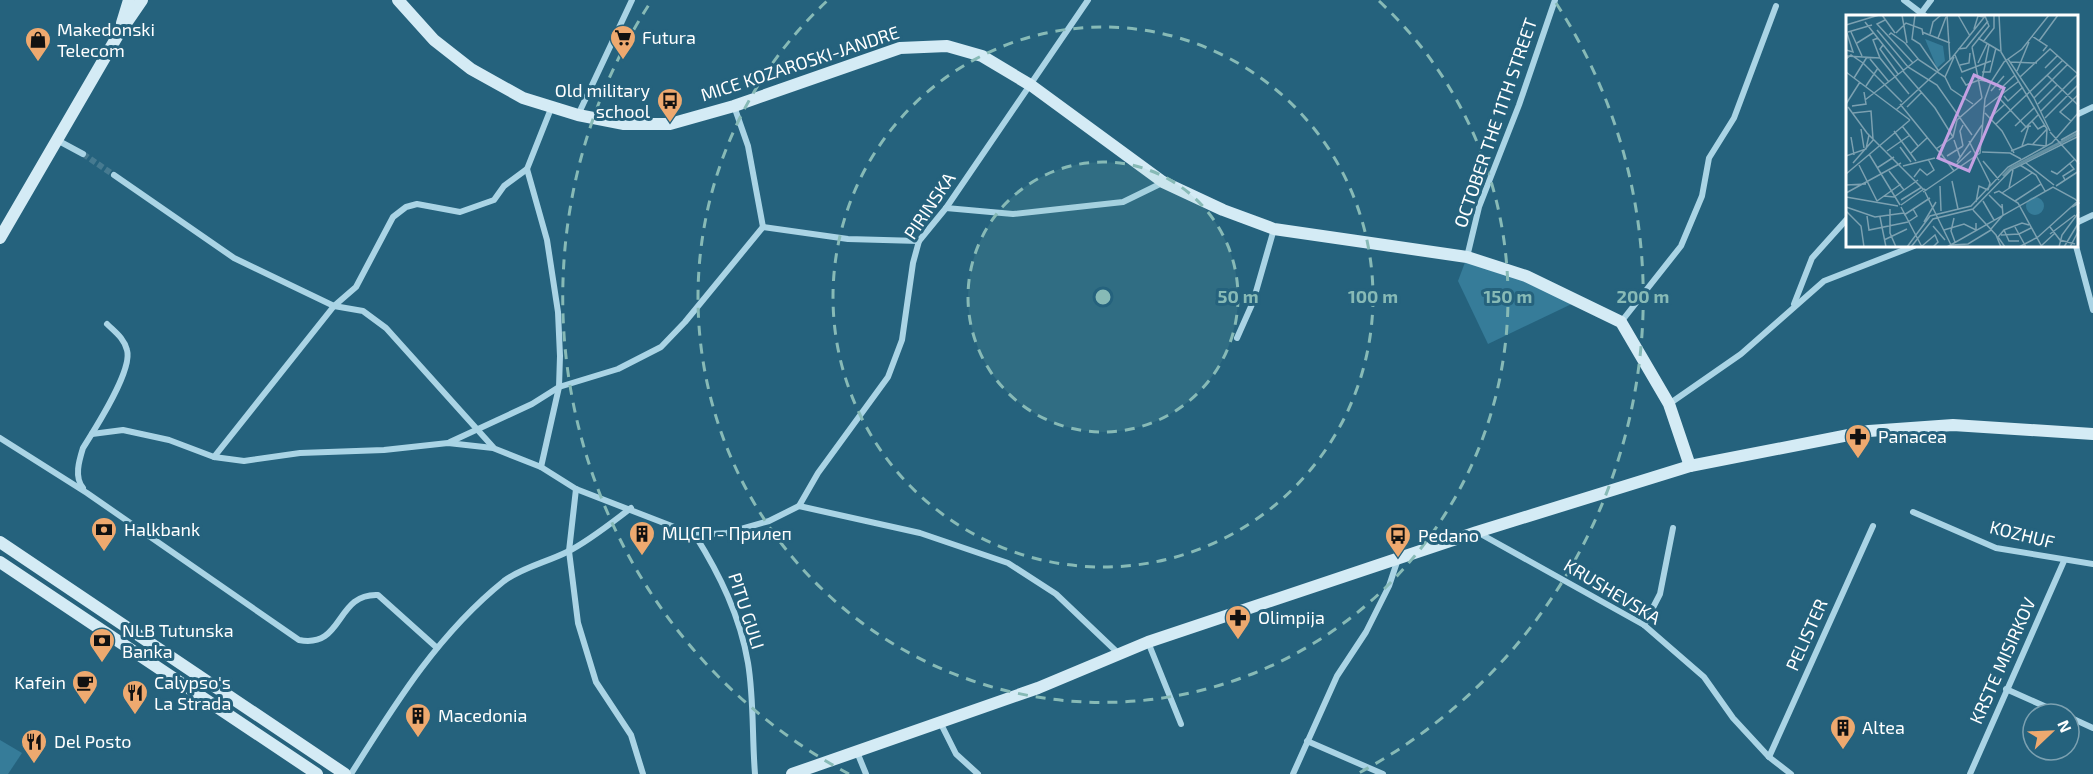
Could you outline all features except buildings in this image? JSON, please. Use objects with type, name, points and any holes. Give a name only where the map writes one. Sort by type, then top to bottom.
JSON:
[{"type":"main road","points":[[118,35],[129,0]]},
{"type":"main road","points":[[0,238],[118,35],[142,0]]},
{"type":"main road","name":"MICE KOZAROSKI-JANDRE","points":[[398,0],[434,40],[471,69],[523,98],[578,115],[624,124],[670,124],[734,106],[900,48],[947,46],[982,57],[1032,86],[1163,182],[1223,210],[1274,229],[1467,257],[1526,276],[1621,322]]},
{"type":"main road","points":[[1621,322],[1669,404],[1690,466]]},
{"type":"main road","points":[[792,774],[1038,688],[1148,642],[1477,532],[1690,466],[1869,431],[1953,425],[2093,434]]},
{"type":"main road","points":[[0,542],[345,774]]},
{"type":"main road","points":[[0,562],[317,774]]},
{"type":"street","points":[[578,115],[632,0]]},
{"type":"street","name":"PIRINSKA","points":[[799,506],[818,473],[888,377],[902,340],[913,262],[920,241],[1032,86],[1088,0]]},
{"type":"street","name":"OCTOBER THE 11TH STREET","points":[[1467,257],[1479,207],[1519,105],[1555,0]]},
{"type":"street","points":[[1904,0],[1923,14],[1931,0]]},
{"type":"street","points":[[1621,322],[1681,246],[1702,196],[1709,158],[1734,118],[1776,6]]},
{"type":"street","points":[[214,457],[334,306],[356,287],[393,217],[406,207],[417,204],[460,212],[494,200],[504,186],[527,169],[552,106]]},
{"type":"street","points":[[448,443],[532,404],[559,387],[618,369],[661,347],[685,322],[763,227],[748,146],[734,106]]},
{"type":"street","points":[[2078,114],[2093,107]]},
{"type":"street","points":[[57,140],[83,154]]},
{"type":"street","points":[[527,169],[547,240],[558,312],[559,387],[541,467]]},
{"type":"street","points":[[114,175],[234,258],[334,306],[363,311],[386,328],[493,448]]},
{"type":"street","points":[[946,208],[1013,214],[1123,202],[1163,182]]},
{"type":"street","points":[[2078,222],[2093,215]]},
{"type":"street","points":[[1794,304],[1812,258],[1846,220]]},
{"type":"street","points":[[763,227],[848,239],[920,241]]},
{"type":"street","points":[[1237,338],[1253,302],[1274,229]]},
{"type":"street","points":[[1669,404],[1741,354],[1794,304],[1824,281],[1909,248]]},
{"type":"street","points":[[2077,248],[2093,310]]},
{"type":"street","points":[[87,493],[79,483],[78,462],[126,367],[128,352],[122,338],[107,324]]},
{"type":"street","points":[[92,434],[123,430],[169,440],[214,457],[244,461],[300,453],[384,450],[448,443],[493,448],[541,467],[576,489],[631,508],[695,535],[738,530],[769,521],[799,506],[920,533],[1008,563],[1056,594],[1118,653]]},
{"type":"street","points":[[0,438],[87,493],[299,640],[312,642],[325,638],[353,601],[366,595],[378,595],[436,647]]},
{"type":"street","points":[[576,489],[569,551],[578,623],[597,682],[631,735],[643,774]]},
{"type":"street","points":[[351,774],[411,680],[436,647],[506,580],[569,551],[631,508]]},
{"type":"street","name":"KOZHUF","points":[[1913,512],[1996,548],[2093,564]]},
{"type":"street","name":"PELISTER","points":[[1769,757],[1873,526]]},
{"type":"street","points":[[1644,625],[1660,594],[1673,528]]},
{"type":"street","name":"KRUSHEVSKA","points":[[1477,532],[1644,625],[1704,676],[1733,718],[1769,757],[1791,774]]},
{"type":"street","name":"PITU GULI","points":[[695,535],[718,572],[736,618],[748,663],[755,774]]},
{"type":"street","points":[[1293,774],[1337,676],[1366,632],[1389,586],[1398,558]]},
{"type":"street","name":"KRSTE MISIRKOV","points":[[1970,774],[2064,561]]},
{"type":"street","points":[[1148,642],[1181,724]]},
{"type":"street","points":[[2006,689],[2035,702]]},
{"type":"street","points":[[940,722],[956,754],[978,774]]},
{"type":"street","points":[[1308,741],[1383,774]]},
{"type":"street","points":[[857,752],[866,774]]},
{"type":"shaded area","points":[[1467,257],[1580,300],[1488,344],[1458,281]]},
{"type":"shaded area","points":[[0,740],[22,753],[8,774],[0,774]]},
{"type":"tunnel","points":[[83,154],[114,175]]},
{"type":"place","name":"Futura","points":[[623,61]]},
{"type":"place","name":"Makedonski Telecom","points":[[38,63]]},
{"type":"place","name":"Old military school","points":[[670,124]]},
{"type":"place","name":"Panacea","points":[[1858,460]]},
{"type":"place","name":"Halkbank","points":[[104,553]]},
{"type":"place","name":"МЦСП - Прилеп","points":[[642,557]]},
{"type":"place","name":"Pedano","points":[[1398,559]]},
{"type":"place","name":"Olimpija","points":[[1238,641]]},
{"type":"place","name":"NLB Tutunska Banka","points":[[102,664]]},
{"type":"place","name":"Kafein","points":[[85,706]]},
{"type":"place","name":"Calypso's La Strada","points":[[135,716]]},
{"type":"place","name":"Macedonia","points":[[418,739]]},
{"type":"place","name":"Altea","points":[[1843,751]]},
{"type":"place","name":"Del Posto","points":[[34,765]]}]
